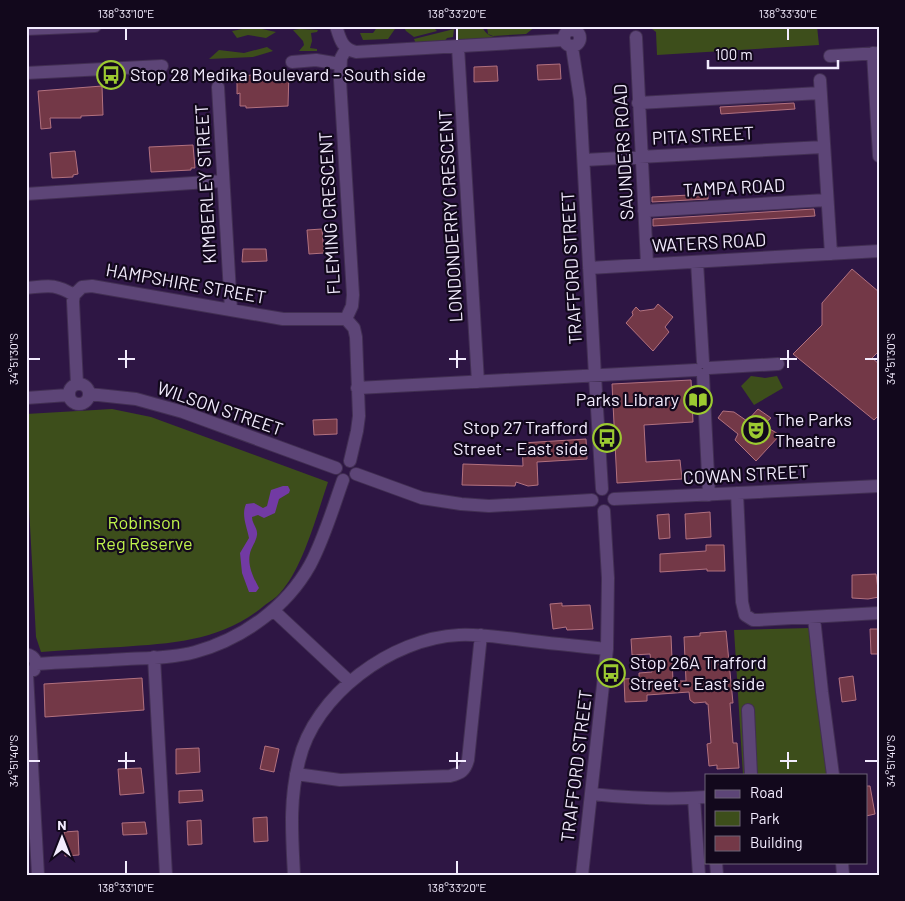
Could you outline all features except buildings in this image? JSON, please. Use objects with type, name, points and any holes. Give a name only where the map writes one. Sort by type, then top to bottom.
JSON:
[{"type":"street","points":[[26,29],[95,26]]},
{"type":"street","points":[[336,26],[340,40],[346,49],[356,52],[458,47],[569,36]]},
{"type":"street","name":"TRAFFORD STREET","points":[[569,36],[580,99],[602,488]]},
{"type":"street","name":"SAUNDERS ROAD","points":[[636,38],[647,264]]},
{"type":"street","name":"LONDONDERRY CRESCENT","points":[[458,47],[478,382]]},
{"type":"street","name":"FLEMING CRESCENT","points":[[346,49],[340,64],[353,295],[352,306],[346,319],[354,328],[356,337],[359,416],[350,461]]},
{"type":"street","points":[[830,56],[876,53],[879,156]]},
{"type":"street","points":[[292,62],[316,60],[340,64]]},
{"type":"street","points":[[26,73],[162,66]]},
{"type":"street","name":"KIMBERLEY STREET","points":[[218,87],[231,310]]},
{"type":"street","points":[[638,103],[820,87],[831,254]]},
{"type":"street","name":"PITA STREET","points":[[584,160],[823,147]]},
{"type":"street","points":[[26,194],[223,181]]},
{"type":"street","name":"TAMPA ROAD","points":[[644,211],[826,200]]},
{"type":"street","name":"WATERS ROAD","points":[[589,268],[879,251]]},
{"type":"street","points":[[696,262],[709,495]]},
{"type":"street","points":[[26,288],[54,286],[60,287],[74,295],[78,384]]},
{"type":"street","name":"HAMPSHIRE STREET","points":[[74,295],[82,287],[92,286],[283,319],[346,319]]},
{"type":"street","points":[[357,388],[595,376],[778,364]]},
{"type":"street","points":[[78,384],[86,387],[89,394],[86,401],[82,404],[71,402],[68,395],[70,389],[78,384]]},
{"type":"street","name":"WILSON STREET","points":[[89,394],[136,399],[183,412],[336,468]]},
{"type":"street","points":[[26,398],[68,395]]},
{"type":"street","points":[[350,461],[355,465],[356,474],[352,479],[343,480],[338,477],[336,468],[340,462],[350,461]]},
{"type":"street","points":[[356,474],[422,498],[461,504],[489,506],[592,500]]},
{"type":"street","points":[[36,664],[154,657],[194,652],[240,634],[273,610],[290,594],[310,565],[320,544],[343,480]]},
{"type":"street","name":"COWAN STREET","points":[[614,499],[879,486]]},
{"type":"street","points":[[602,488],[612,492],[614,499],[613,506],[604,511],[594,507],[592,500],[594,493],[602,488]]},
{"type":"street","points":[[737,493],[742,602],[745,615],[759,620],[879,613]]},
{"type":"street","name":"TRAFFORD STREET","points":[[582,875],[607,649],[608,578],[604,511]]},
{"type":"street","points":[[273,610],[350,682]]},
{"type":"street","points":[[814,618],[833,774]]},
{"type":"street","points":[[294,875],[291,822],[292,796],[299,759],[318,719],[333,699],[368,668],[409,646],[435,638],[459,635],[481,635],[607,649]]},
{"type":"street","points":[[296,774],[340,780],[368,780],[460,774],[466,769],[468,760],[481,635]]},
{"type":"street","points":[[26,654],[33,656],[36,664],[34,671],[26,674],[30,793],[38,875]]},
{"type":"street","points":[[154,657],[166,875]]},
{"type":"street","points":[[748,710],[754,724],[751,774]]},
{"type":"street","points":[[592,794],[630,798],[700,798],[699,875]]},
{"type":"green space","points":[[258,26],[262,29],[276,32],[266,38],[248,35],[237,38],[232,31]]},
{"type":"green space","points":[[378,26],[397,26],[388,39],[363,40],[360,33],[373,33]]},
{"type":"green space","points":[[403,26],[432,26],[437,31],[414,37]]},
{"type":"green space","points":[[466,26],[482,27],[491,36],[503,37],[457,42],[457,29]]},
{"type":"green space","points":[[648,26],[817,26],[819,45],[657,55],[656,32]]},
{"type":"green space","points":[[487,27],[535,27],[526,34],[493,36],[488,34]]},
{"type":"green space","points":[[454,29],[453,37],[447,38],[444,42],[416,44],[414,39]]},
{"type":"green space","points":[[293,30],[318,30],[311,33],[312,41],[310,48],[317,49],[317,51],[299,51],[304,45],[303,41]]},
{"type":"green space","points":[[267,47],[273,51],[253,57],[209,59],[219,50],[244,53]]},
{"type":"green space","points":[[751,376],[765,378],[777,376],[783,388],[754,405],[741,386]]},
{"type":"green space","name":"Robinson Reg Reserve","points":[[112,409],[151,417],[328,482],[296,570],[277,596],[249,617],[215,633],[197,638],[141,646],[41,652],[36,637],[26,451],[26,414]]},
{"type":"green space","points":[[810,628],[827,774],[743,774],[734,630]]},
{"type":"shaded area","points":[[288,486],[290,490],[289,493],[279,499],[275,513],[264,518],[258,515],[252,517],[257,535],[249,560],[259,588],[256,592],[249,592],[242,573],[240,553],[249,538],[244,517],[246,504],[254,503],[263,508],[267,506],[271,490]]},
{"type":"place","name":"Stop 28 Medika Boulevard - South side","points":[[111,75]]},
{"type":"place","name":"Parks Library","points":[[698,400]]},
{"type":"place","name":"The Parks Theatre","points":[[756,430]]},
{"type":"place","name":"Stop 27 Trafford Street - East side","points":[[607,438]]},
{"type":"place","name":"Stop 26A Trafford Street - East side","points":[[611,673]]}]
